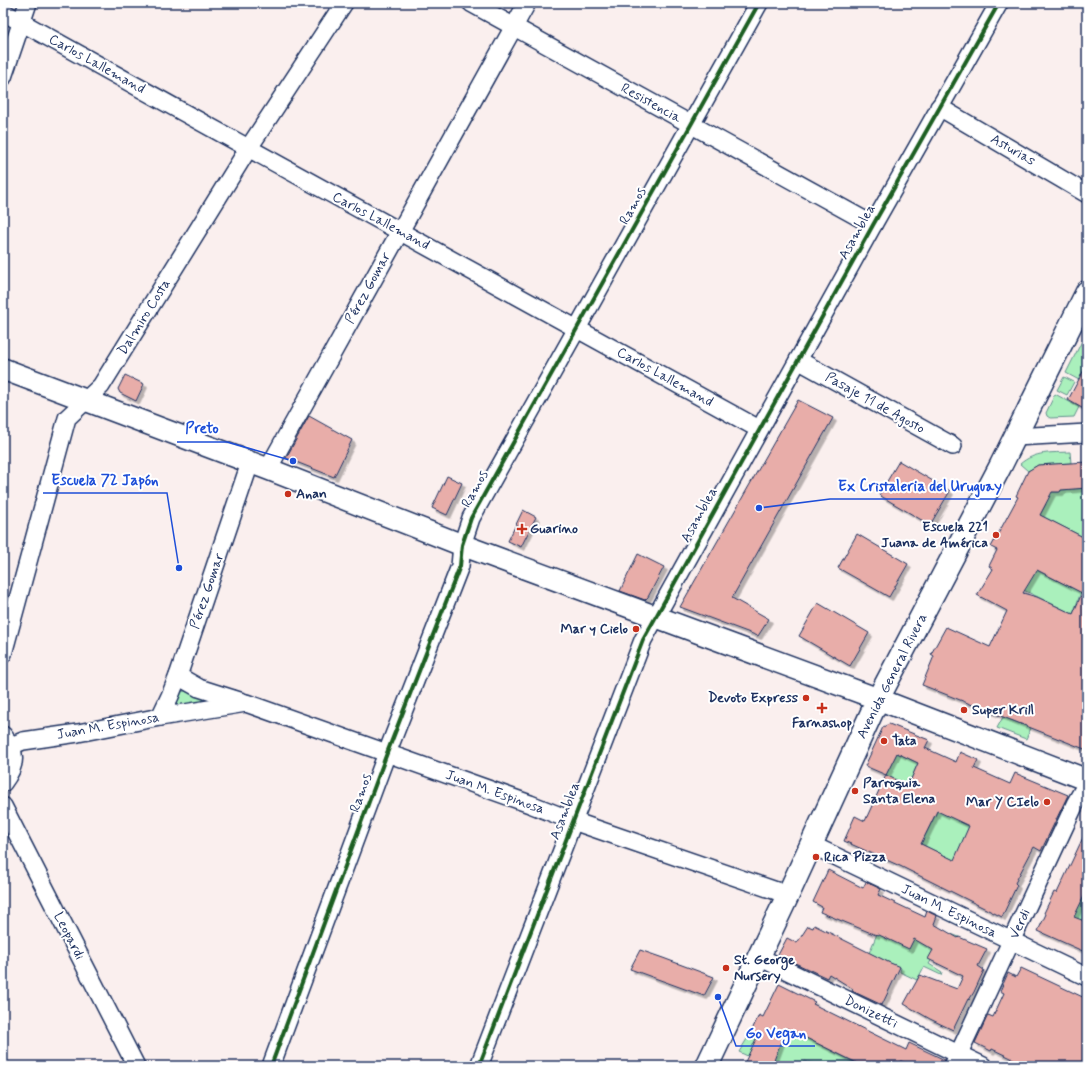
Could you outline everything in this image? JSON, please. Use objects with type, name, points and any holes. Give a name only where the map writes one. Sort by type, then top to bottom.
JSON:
[{"type":"main road","name":"Avenida General Rivera","points":[[707,1066],[812,844],[878,699],[1015,437],[1087,292]]},
{"type":"street","points":[[3,77],[28,3]]},
{"type":"street","name":"Dalmiro Costa","points":[[3,654],[68,418],[101,386],[248,149],[344,3]]},
{"type":"street","name":"Resistencia","points":[[472,3],[873,225]]},
{"type":"street","name":"Pérez Gomar","points":[[160,717],[178,676],[259,466],[400,231],[527,3]]},
{"type":"street","name":"Ramos","points":[[271,1066],[387,753],[460,566],[462,545],[471,518],[759,3]]},
{"type":"street","name":"Asamblea","points":[[478,1066],[643,640],[873,225],[999,3]]},
{"type":"street","name":"Carlos Lallemand","points":[[3,12],[248,149],[759,429]]},
{"type":"street","name":"Asturias","points":[[939,108],[1087,194]]},
{"type":"street","name":"Pasaje 11 de Agosto","points":[[798,360],[953,446]]},
{"type":"street","points":[[3,369],[655,618],[878,699],[1087,781]]},
{"type":"street","points":[[1015,437],[1087,433]]},
{"type":"street","name":"Juan M. Espinosa","points":[[178,676],[199,688],[387,753],[530,804],[573,821],[788,895]]},
{"type":"street","name":"Juan M. Espinosa","points":[[3,783],[14,765],[7,741],[23,741],[78,733],[160,717],[246,703]]},
{"type":"street","name":"Verdi","points":[[956,1060],[1087,781]]},
{"type":"street","name":"Leopardi","points":[[3,806],[136,1066]]},
{"type":"street","name":"Juan M. Espinosa","points":[[812,844],[1087,977]]},
{"type":"street","name":"Donizetti","points":[[759,957],[956,1060],[983,1066]]},
{"type":"green space","points":[[1082,341],[1087,343],[1087,365],[1079,380],[1066,373]]},
{"type":"green space","points":[[1064,377],[1074,382],[1067,395],[1057,390]]},
{"type":"green space","points":[[1055,394],[1079,407],[1074,417],[1050,418],[1047,416],[1046,413]]},
{"type":"green space","points":[[1070,452],[1071,463],[1038,465],[1028,471],[1020,464],[1037,455]]},
{"type":"green space","points":[[1087,488],[1087,539],[1040,515],[1046,504],[1042,501],[1047,492]]},
{"type":"green space","points":[[1036,570],[1081,592],[1073,614],[1009,583]]},
{"type":"green space","points":[[184,691],[207,698],[209,701],[178,707],[178,697],[180,693]]},
{"type":"green space","points":[[1003,717],[1031,728],[1026,739],[997,728]]},
{"type":"green space","points":[[897,753],[918,763],[908,786],[886,775]]},
{"type":"green space","points":[[970,804],[970,868],[921,844],[937,812],[925,807]]},
{"type":"green space","points":[[1087,894],[1087,922],[1063,921],[1071,903],[1079,906],[1084,895],[1086,896]]},
{"type":"green space","points":[[877,934],[909,948],[914,939],[925,945],[951,934],[959,937],[948,960],[935,954],[929,964],[942,972],[941,975],[924,967],[917,980],[900,972],[901,968],[869,953]]},
{"type":"green space","points":[[786,1028],[858,1064],[857,1066],[815,1066],[815,1064],[805,1061],[803,1066],[769,1066],[739,1052],[750,1034],[779,1048]]},
{"type":"building","points":[[1087,364],[1087,411],[1068,400]]},
{"type":"building","points":[[125,375],[144,384],[136,401],[120,393],[118,389]]},
{"type":"building","points":[[798,400],[833,418],[732,598],[769,619],[758,636],[680,607]]},
{"type":"building","points":[[309,416],[352,440],[334,477],[286,458]]},
{"type":"building","points":[[899,461],[950,491],[930,525],[879,495]]},
{"type":"building","points":[[1087,462],[1087,488],[1052,492],[1040,515],[1087,539],[1087,750],[922,685],[934,656],[931,654],[946,627],[990,647],[1007,611],[977,595],[993,569],[989,566],[997,550],[991,547],[1018,497],[1016,496],[1028,471],[1038,465]],"holes":[[[1037,570],[1082,593],[1073,614],[1037,597],[1023,593]]]},
{"type":"building","points":[[447,476],[462,483],[447,515],[432,508]]},
{"type":"building","name":"Guarino","points":[[523,510],[536,517],[521,547],[508,541]]},
{"type":"building","points":[[857,534],[908,564],[889,597],[838,568]]},
{"type":"building","points":[[638,554],[664,567],[645,600],[620,591]]},
{"type":"building","points":[[818,603],[869,633],[850,666],[799,636]]},
{"type":"building","points":[[889,724],[929,740],[925,748],[956,762],[960,752],[978,760],[974,768],[1010,784],[1015,773],[1068,795],[1041,851],[1034,847],[1015,883],[1017,885],[1002,917],[900,866],[844,841],[855,816],[865,821],[886,775],[865,766],[883,727]],"holes":[[[897,753],[918,763],[908,786],[886,775]],[[937,811],[969,826],[954,860],[921,844]]]},
{"type":"building","points":[[1087,829],[1087,890],[1074,917],[1087,922],[1087,953],[1038,931],[1046,914],[1044,913],[1054,892],[1057,893]]},
{"type":"building","points":[[828,870],[863,888],[866,882],[881,889],[878,895],[925,917],[927,911],[937,916],[934,924],[958,938],[959,937],[987,949],[978,966],[984,970],[974,992],[969,1000],[968,999],[953,1030],[904,1004],[920,975],[957,989],[963,976],[928,959],[933,950],[914,939],[909,949],[877,934],[876,935],[820,912],[822,907],[813,902]]},
{"type":"building","points":[[814,925],[900,967],[882,1005],[852,991],[853,989],[829,974],[827,978],[778,955],[787,938],[797,943],[808,926],[813,928]]},
{"type":"building","points":[[640,950],[714,977],[704,996],[630,969]]},
{"type":"building","points":[[1021,968],[1087,999],[1087,1066],[1028,1066],[992,1049],[991,1051],[975,1043],[988,1015],[993,1017],[1004,993],[1000,991],[1008,973],[1016,977]]},
{"type":"building","points":[[779,984],[815,1002],[813,1004],[906,1050],[909,1043],[945,1060],[943,1066],[912,1066],[901,1061],[898,1066],[863,1066],[786,1028],[772,1066],[743,1066],[757,1037],[750,1034],[759,1015],[763,1017]]},
{"type":"cycle path","points":[[271,1066],[387,753],[460,566],[462,545],[471,518],[759,3]]},
{"type":"cycle path","points":[[479,1066],[643,640],[873,225],[999,3]]},
{"type":"place","name":"Preto","points":[[293,461]]},
{"type":"place","name":"Anan","points":[[288,494]]},
{"type":"place","name":"Ex Cristaleria del Uruguay","points":[[759,508]]},
{"type":"place","name":"Guarino","points":[[522,529]]},
{"type":"place","name":"Escuela 221 Juana de América","points":[[996,535]]},
{"type":"place","name":"Escuela 72 Japón","points":[[179,568]]},
{"type":"place","name":"Mar y Cielo","points":[[636,629]]},
{"type":"place","name":"Devoto Express","points":[[806,698]]},
{"type":"place","name":"Farnashop","points":[[822,708]]},
{"type":"place","name":"Super Krill","points":[[964,710]]},
{"type":"place","name":"Tata","points":[[884,741]]},
{"type":"place","name":"Parroquia Santa Elena","points":[[855,791]]},
{"type":"place","name":"Mar Y CIelo","points":[[1047,802]]},
{"type":"place","name":"Rica Pizza","points":[[816,857]]},
{"type":"place","name":"St. George Nursery","points":[[726,968]]},
{"type":"place","name":"Go Vegan","points":[[718,997]]}]
